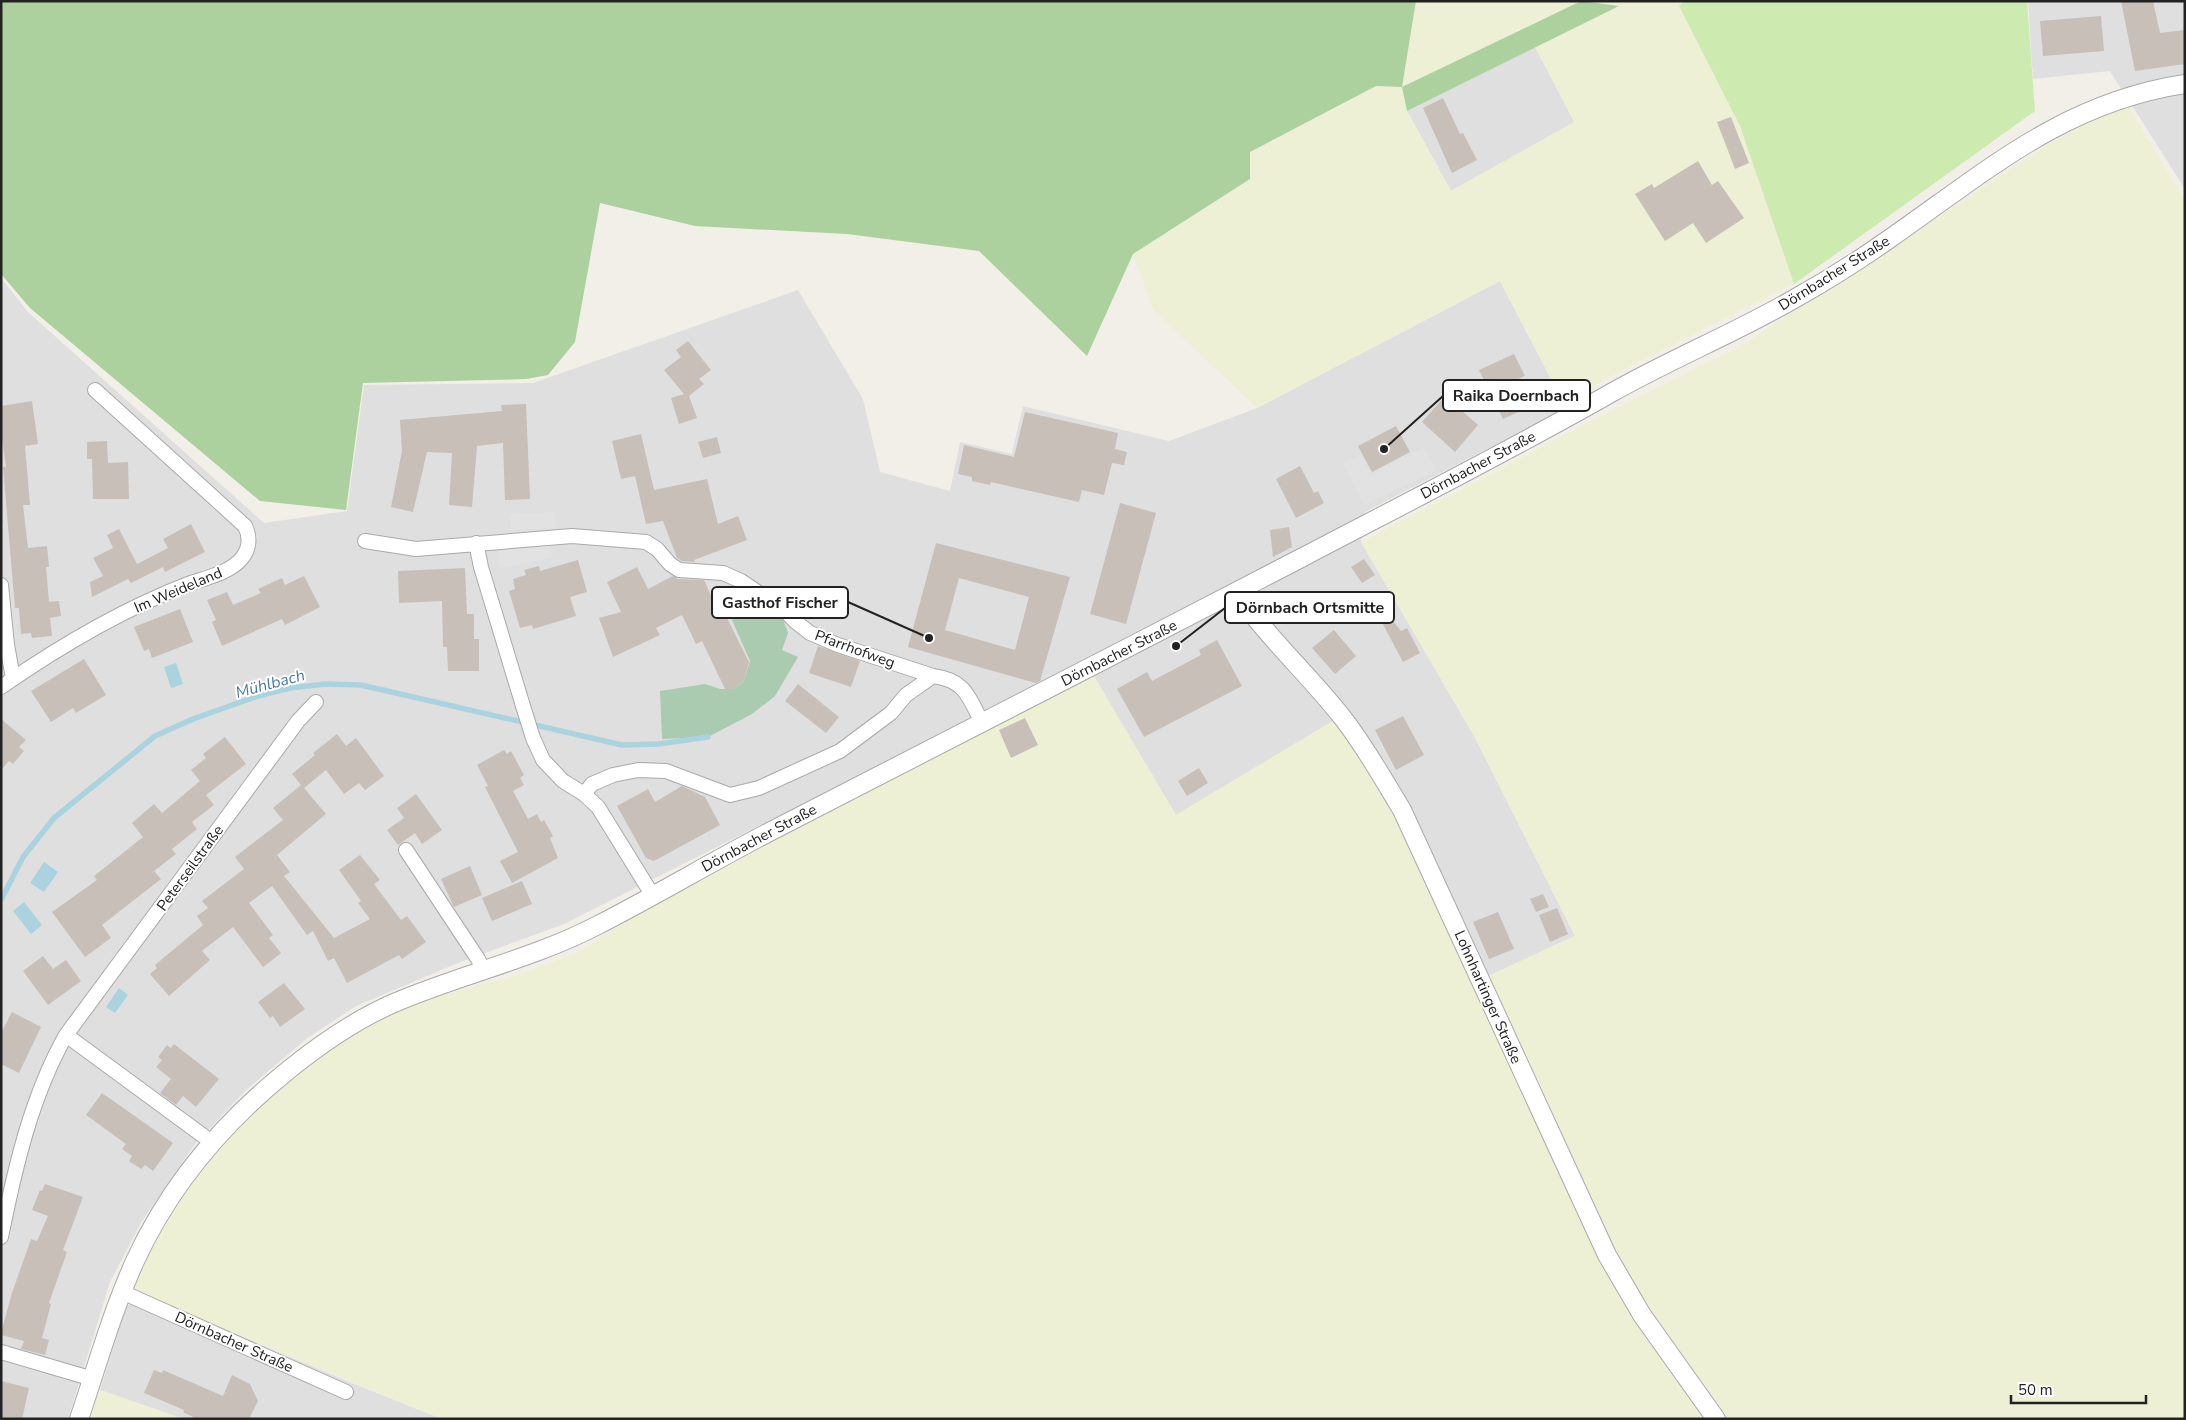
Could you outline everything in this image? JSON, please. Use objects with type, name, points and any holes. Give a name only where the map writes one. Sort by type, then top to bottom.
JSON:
[{"type":"street","name":"Dörnbacher Straße","points":[[79,1419],[122,1292],[147,1237],[186,1174],[212,1143],[252,1102],[284,1073],[319,1046],[354,1023],[399,1001],[556,945],[593,929],[772,831],[1236,592],[1500,454],[1615,391],[1793,300],[1890,238],[1993,164],[2056,125],[2123,97],[2185,84]]},
{"type":"street","name":"Im Weideland","points":[[1,687],[96,626],[182,587],[231,568],[242,558],[248,544],[249,534],[245,526],[95,390]]},
{"type":"street","name":"Pfarrhofweg","points":[[365,541],[416,549],[572,536],[646,542],[657,549],[670,564],[679,570],[723,573],[740,581],[783,609],[810,633],[838,645],[933,676],[948,678],[962,687],[982,723]]},
{"type":"street","points":[[476,544],[481,567],[523,706],[533,738],[543,760],[555,774],[584,794],[598,807],[613,828],[653,896]]},
{"type":"street","points":[[1,585],[7,645],[13,678]]},
{"type":"street","name":"Lohnhartinger Straße","points":[[1236,592],[1255,617],[1343,718],[1402,810],[1607,1255],[1642,1315],[1716,1419]]},
{"type":"street","points":[[584,794],[592,784],[613,775],[638,770],[666,771],[730,795],[759,788],[840,751],[891,713],[906,695],[933,676]]},
{"type":"street","name":"Peterseilstraße","points":[[1,1237],[15,1169],[31,1117],[44,1080],[66,1035],[298,721],[316,702]]},
{"type":"street","points":[[406,850],[484,971]]},
{"type":"street","points":[[66,1035],[212,1143]]},
{"type":"street","name":"Dörnbacher Straße","points":[[122,1292],[346,1392]]},
{"type":"street","points":[[1,1352],[93,1379]]},
{"type":"shaded area","points":[[2028,1],[2185,1],[2185,189],[2110,71],[2033,79]]},
{"type":"shaded area","points":[[1535,47],[1575,122],[1451,191],[1407,111]]},
{"type":"shaded area","points":[[1,278],[28,312],[264,523],[347,511],[364,385],[533,383],[798,290],[863,399],[880,472],[950,491],[960,442],[1012,454],[1023,406],[1169,441],[1257,408],[1500,281],[1566,408],[1365,512],[1361,542],[1475,737],[1575,936],[1488,976],[1348,712],[1176,815],[1084,662],[564,924],[458,963],[356,1006],[306,1039],[246,1090],[195,1144],[142,1221],[110,1282],[68,1419],[1,1419]]},
{"type":"shaded area","points":[[1424,447],[1436,470],[1364,505],[1343,463],[1361,454],[1371,474]]},
{"type":"shaded area","points":[[555,512],[556,528],[511,530],[510,514]]},
{"type":"shaded area","points":[[549,542],[552,558],[499,568],[496,552]]},
{"type":"shaded area","points":[[139,1294],[442,1419],[184,1419],[100,1390],[126,1308]]},
{"type":"green space","points":[[1,1],[1416,1],[1402,87],[1376,86],[1250,152],[1250,179],[1133,254],[1087,356],[979,251],[847,234],[695,226],[600,203],[575,342],[548,375],[526,379],[363,383],[346,510],[260,501],[30,308],[1,274]]},
{"type":"green space","points":[[1416,1],[1684,1],[1679,6],[1740,126],[1794,284],[1602,381],[1566,408],[1500,281],[1257,408],[1153,310],[1133,254],[1250,179],[1250,152],[1376,86],[1402,87]],"holes":[[[1618,6],[1535,47],[1574,122],[1451,191],[1407,111],[1402,87]]]},
{"type":"green space","points":[[1581,1],[1619,6],[1407,111],[1402,87]]},
{"type":"green space","points":[[1684,1],[2027,1],[2035,111],[1794,284],[1740,126],[1679,6]]},
{"type":"green space","points":[[2128,106],[2185,201],[2185,1419],[442,1419],[139,1294],[135,1284],[149,1250],[170,1213],[219,1147],[289,1079],[332,1047],[372,1023],[422,1000],[504,979],[577,953],[710,865],[866,786],[1094,676],[1176,815],[1348,712],[1488,976],[1575,936],[1475,738],[1361,542],[1577,428],[1737,348],[1896,246],[2013,167],[2091,119]]},
{"type":"green space","points":[[760,604],[781,614],[788,633],[782,650],[798,657],[775,696],[752,714],[708,737],[662,739],[660,691],[705,684],[720,689],[733,689],[744,681],[750,661],[732,620]]},
{"type":"green space","points":[[91,1387],[184,1419],[80,1419]]},
{"type":"water","points":[[176,663],[183,684],[171,688],[164,667]]},
{"type":"water","points":[[44,862],[58,872],[44,892],[30,883]]},
{"type":"water","points":[[24,902],[42,925],[31,934],[13,911]]},
{"type":"water","points":[[119,988],[128,995],[115,1013],[106,1007]]},
{"type":"building","points":[[2121,1],[2153,1],[2160,33],[2185,30],[2185,64],[2135,71]]},
{"type":"building","points":[[2101,16],[2104,51],[2043,56],[2040,21]]},
{"type":"building","points":[[1443,98],[1460,134],[1463,133],[1477,160],[1452,173],[1423,108]]},
{"type":"building","points":[[1731,117],[1749,163],[1735,169],[1717,122]]},
{"type":"building","points":[[1698,161],[1712,185],[1718,181],[1744,218],[1706,243],[1693,223],[1665,241],[1635,194],[1652,184],[1654,188]]},
{"type":"building","points":[[688,341],[711,370],[699,379],[704,384],[689,396],[697,418],[679,424],[671,398],[684,394],[664,370],[681,357],[676,350]]},
{"type":"building","points":[[1514,354],[1525,376],[1514,381],[1527,408],[1503,419],[1479,370]]},
{"type":"building","points":[[1445,396],[1478,425],[1455,452],[1422,422]]},
{"type":"building","points":[[32,401],[38,444],[25,446],[30,505],[23,505],[28,548],[47,546],[49,567],[46,567],[49,602],[59,601],[61,616],[50,618],[52,636],[32,638],[31,633],[21,634],[19,608],[15,608],[3,467],[6,467],[1,431],[1,406]]},
{"type":"building","points":[[526,404],[530,499],[505,500],[503,443],[477,446],[472,507],[449,505],[452,453],[427,452],[413,512],[391,507],[402,451],[400,420],[502,411],[501,405]]},
{"type":"building","points":[[1025,412],[1118,433],[1115,449],[1127,452],[1124,465],[1112,463],[1104,495],[1082,490],[1079,502],[991,482],[990,485],[972,481],[972,477],[958,474],[964,445],[1014,457]]},
{"type":"building","points":[[1396,426],[1410,452],[1372,472],[1358,446]]},
{"type":"building","points":[[641,434],[654,490],[707,479],[718,524],[738,516],[747,540],[694,560],[695,562],[682,561],[677,558],[663,521],[646,524],[635,476],[621,479],[612,441]]},
{"type":"building","points":[[717,437],[721,453],[703,458],[698,442]]},
{"type":"building","points":[[107,441],[108,463],[128,462],[129,499],[93,499],[92,459],[87,459],[87,442]]},
{"type":"building","points":[[1300,466],[1314,493],[1318,491],[1324,503],[1296,518],[1276,479]]},
{"type":"building","points":[[1120,503],[1156,513],[1126,624],[1090,614]]},
{"type":"building","points":[[191,524],[205,552],[165,572],[163,567],[131,583],[128,579],[92,597],[90,582],[103,576],[93,558],[113,548],[107,535],[119,529],[137,564],[168,548],[163,539]]},
{"type":"building","points":[[1289,527],[1292,547],[1273,557],[1270,530]]},
{"type":"building","points":[[936,543],[1070,577],[1040,681],[1036,683],[908,647]],"holes":[[[959,578],[1029,597],[1015,650],[945,630]]]},
{"type":"building","points":[[1364,559],[1375,575],[1362,583],[1351,567]]},
{"type":"building","points":[[578,560],[587,592],[570,597],[576,616],[533,629],[532,625],[520,628],[509,591],[515,589],[513,579],[526,575],[524,570],[539,566],[540,571]]},
{"type":"building","points":[[637,567],[648,589],[673,576],[678,579],[704,580],[721,618],[726,616],[749,662],[744,681],[733,689],[725,689],[702,641],[696,644],[682,615],[656,628],[660,635],[613,657],[599,618],[621,612],[607,582]]},
{"type":"building","points":[[465,568],[467,614],[474,614],[474,639],[479,639],[479,671],[448,671],[447,647],[443,647],[442,601],[399,603],[398,571]]},
{"type":"building","points":[[304,576],[320,607],[285,625],[282,619],[222,646],[212,622],[216,620],[207,600],[227,592],[233,605],[261,593],[258,589],[282,578],[285,585]]},
{"type":"building","points":[[180,609],[193,642],[152,658],[149,649],[144,651],[134,627]]},
{"type":"building","points":[[1383,609],[1401,631],[1407,628],[1420,653],[1403,662],[1377,613]]},
{"type":"building","points":[[1334,630],[1356,656],[1335,674],[1312,648]]},
{"type":"building","points":[[1217,640],[1242,686],[1144,737],[1117,689],[1147,672],[1152,681],[1201,655],[1199,650]]},
{"type":"building","points":[[818,646],[860,661],[851,687],[809,673]]},
{"type":"building","points":[[84,659],[106,695],[76,713],[73,708],[51,722],[31,691]]},
{"type":"building","points":[[798,684],[839,717],[826,733],[785,701]]},
{"type":"building","points":[[1403,716],[1424,755],[1396,770],[1375,730]]},
{"type":"building","points":[[1025,718],[1038,745],[1011,758],[999,730]]},
{"type":"building","points":[[1,719],[26,740],[19,747],[24,751],[13,764],[9,761],[1,770]]},
{"type":"building","points":[[337,734],[346,746],[356,738],[384,776],[365,790],[359,783],[344,794],[326,770],[304,788],[326,814],[277,855],[290,872],[284,876],[334,938],[370,919],[358,903],[361,901],[339,870],[360,855],[380,880],[374,884],[401,920],[407,916],[426,942],[402,959],[399,955],[347,983],[334,958],[328,961],[313,931],[307,935],[272,886],[249,903],[273,935],[269,938],[281,953],[263,967],[233,927],[202,951],[210,960],[169,996],[150,974],[157,968],[155,965],[203,925],[197,916],[208,908],[202,901],[244,869],[235,857],[283,820],[273,808],[301,785],[292,774],[315,755],[313,753]]},
{"type":"building","points":[[225,737],[246,764],[206,795],[214,805],[192,822],[197,829],[172,849],[176,854],[154,871],[161,879],[102,925],[111,938],[85,957],[52,912],[97,880],[94,876],[143,837],[132,823],[154,804],[162,813],[200,781],[191,770],[206,758],[203,754]]},
{"type":"building","points":[[504,750],[507,754],[511,751],[524,775],[520,778],[524,785],[513,791],[528,819],[537,814],[541,822],[544,820],[553,836],[550,838],[558,858],[512,883],[500,861],[518,852],[485,787],[488,786],[477,765]]},
{"type":"building","points":[[1199,768],[1208,783],[1187,796],[1178,781]]},
{"type":"building","points":[[682,786],[705,797],[720,825],[654,861],[646,858],[617,806],[648,789],[655,802]]},
{"type":"building","points":[[416,794],[442,830],[422,844],[415,833],[398,845],[387,830],[404,818],[397,808]]},
{"type":"building","points":[[470,866],[482,895],[454,907],[441,879]]},
{"type":"building","points":[[522,881],[532,904],[492,921],[482,898]]},
{"type":"building","points":[[1543,894],[1549,907],[1536,912],[1530,899]]},
{"type":"building","points":[[1557,908],[1568,934],[1550,942],[1539,915]]},
{"type":"building","points":[[1498,912],[1514,949],[1489,959],[1473,922]]},
{"type":"building","points":[[43,956],[53,969],[66,960],[81,981],[48,1005],[23,971]]},
{"type":"building","points":[[284,983],[305,1009],[280,1027],[273,1016],[270,1018],[258,1002]]},
{"type":"building","points":[[12,1012],[41,1027],[19,1073],[1,1064],[1,1033]]},
{"type":"building","points":[[174,1044],[219,1079],[196,1107],[183,1096],[176,1105],[160,1093],[171,1079],[156,1067],[162,1060],[158,1057],[167,1045],[171,1048]]},
{"type":"building","points":[[102,1093],[173,1143],[153,1171],[145,1165],[141,1169],[129,1161],[132,1156],[122,1149],[126,1144],[86,1115]]},
{"type":"building","points":[[45,1184],[83,1197],[63,1250],[67,1252],[49,1303],[51,1304],[42,1338],[49,1340],[45,1355],[21,1349],[24,1341],[1,1335],[1,1333],[12,1293],[31,1239],[37,1241],[48,1216],[32,1210],[40,1190],[42,1191]]},
{"type":"building","points":[[154,1370],[162,1373],[163,1370],[223,1396],[232,1375],[250,1384],[258,1401],[249,1419],[197,1419],[183,1412],[184,1410],[144,1393]]},
{"type":"building","points":[[1,1381],[29,1388],[22,1419],[1,1419]]},
{"type":"waterway","name":"Mühlbach","points":[[1,900],[23,857],[54,818],[155,736],[193,719],[258,696],[290,688],[326,684],[361,685],[622,745],[659,744],[708,737]]},
{"type":"place","name":"Raika Doernbach","points":[[1384,449]]},
{"type":"place","name":"Gasthof Fischer","points":[[929,638]]},
{"type":"place","name":"Dörnbach Ortsmitte","points":[[1176,646]]}]
